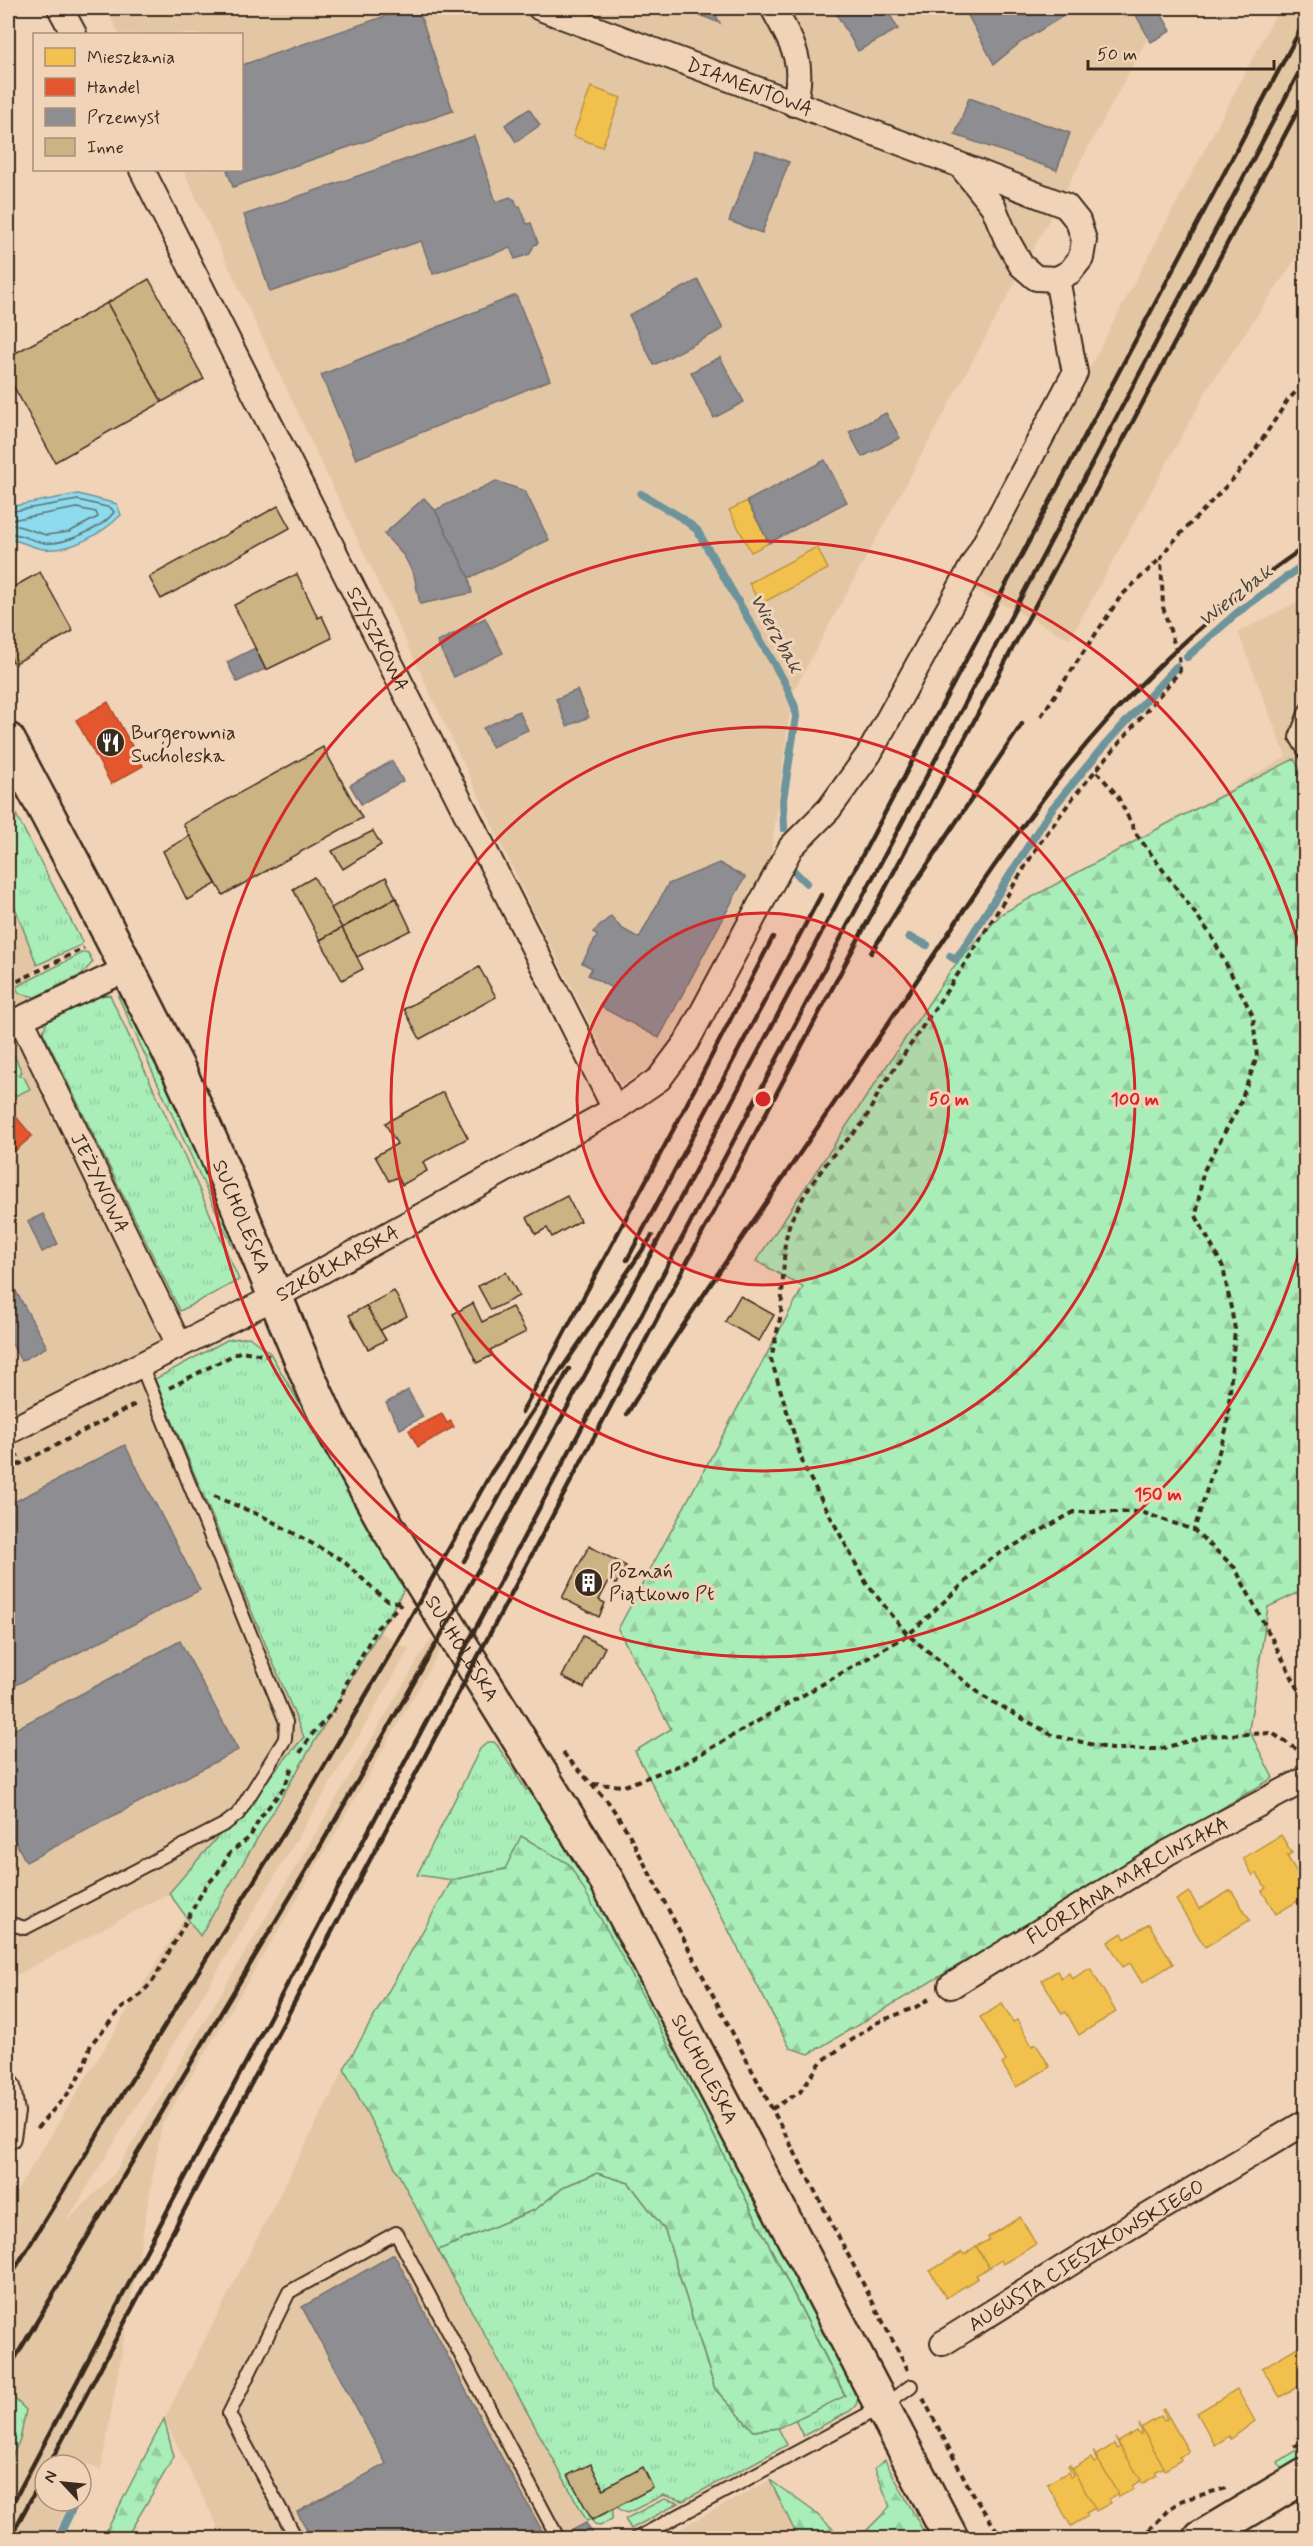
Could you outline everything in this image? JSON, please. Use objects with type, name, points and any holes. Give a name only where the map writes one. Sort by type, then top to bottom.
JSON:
[{"type":"street","points":[[60,8],[73,33]]},
{"type":"street","name":"DIAMENTOWA","points":[[540,8],[1066,206],[1078,221],[1084,240],[1081,258],[1070,272],[1057,279]]},
{"type":"street","points":[[773,8],[799,64],[794,104]]},
{"type":"street","points":[[960,165],[993,206],[1007,240],[1021,265],[1036,278],[1057,279]]},
{"type":"street","name":"SZYSZKOWA","points":[[143,171],[615,1109]]},
{"type":"street","name":"SZKÓŁKARSKA","points":[[8,1432],[275,1297],[615,1109],[659,1078],[686,1044],[791,847],[829,809],[869,754],[1075,373],[1057,279]]},
{"type":"street","name":"SUCHOLESKA","points":[[8,740],[38,793],[116,974],[181,1075],[328,1420],[383,1518],[607,1881],[951,2538]]},
{"type":"street","name":"JEŻYNOWA","points":[[116,974],[14,1022],[179,1345]]},
{"type":"street","name":"FLORIANA MARCINIAKA","points":[[951,1986],[1167,1853],[1305,1779]]},
{"type":"street","points":[[8,2087],[12,2112],[8,2136]]},
{"type":"street","name":"AUGUSTA CIESZKOWSKIEGO","points":[[943,2343],[1101,2244],[1305,2122]]},
{"type":"street","points":[[1201,2538],[1296,2463]]},
{"type":"lane","points":[[1305,710],[1296,737],[1305,754]]},
{"type":"lane","points":[[8,1923],[25,1928],[225,1824],[238,1814],[285,1740],[286,1722],[141,1365]]},
{"type":"lane","points":[[296,2538],[230,2414],[289,2292],[396,2233],[558,2538]]},
{"type":"lane","points":[[637,2538],[883,2406],[913,2384]]},
{"type":"path","points":[[1041,716],[1121,596],[1161,558],[1169,546],[1234,478],[1250,458],[1282,408],[1305,381]]},
{"type":"path","points":[[1161,558],[1163,607],[1179,655],[1180,671],[1097,772],[1075,795],[1040,844],[970,956],[880,1090],[864,1122],[831,1157],[806,1192],[790,1222],[785,1242],[781,1314],[771,1359],[804,1467],[866,1583],[908,1635],[984,1697],[1052,1736],[1111,1749],[1161,1749],[1206,1736],[1272,1733],[1305,1755]]},
{"type":"path","points":[[1097,772],[1117,795],[1137,835],[1211,935],[1253,1016],[1257,1057],[1239,1106],[1203,1172],[1196,1216],[1223,1267],[1235,1329],[1227,1426],[1194,1530]]},
{"type":"path","points":[[8,986],[88,946],[116,974]]},
{"type":"path","points":[[8,1470],[241,1351]]},
{"type":"path","points":[[193,1492],[210,1495],[266,1518],[342,1560],[378,1594],[387,1600],[401,1604]]},
{"type":"path","points":[[592,1784],[624,1786],[683,1764],[908,1635],[990,1559],[1074,1512],[1141,1512],[1194,1530],[1235,1568],[1305,1704]]},
{"type":"path","points":[[37,2128],[67,2095],[82,2072],[91,2044],[122,2008],[137,1998],[153,1981],[205,1887],[217,1874],[230,1853],[250,1837],[260,1818],[285,1786],[294,1761],[313,1733],[332,1713],[377,1628],[401,1604],[420,1577]]},
{"type":"path","points":[[559,1748],[609,1803],[628,1832],[913,2384],[973,2495],[1002,2538]]},
{"type":"path","points":[[772,2109],[800,2092],[821,2062],[876,2023],[916,2007],[951,1986]]},
{"type":"path","points":[[1296,2463],[1305,2440]]},
{"type":"path","points":[[1142,2538],[1168,2509],[1183,2500],[1229,2487]]},
{"type":"shaded area","points":[[106,8],[1164,8],[792,694],[770,863],[666,1058],[621,1085],[532,909],[183,171],[243,171],[243,33],[118,33]]},
{"type":"shaded area","points":[[1279,8],[1305,8],[1305,245],[1210,385],[1070,639],[973,589]]},
{"type":"shaded area","points":[[1305,598],[1305,1068],[1176,819],[1286,757],[1238,632]]},
{"type":"shaded area","points":[[8,889],[37,965],[19,1030],[178,1318],[155,1379],[370,1627],[409,1649],[67,2221],[114,2174],[431,1638],[441,1649],[309,1879],[162,2125],[101,2470],[93,2466],[93,2453],[33,2453],[33,2513],[65,2513],[52,2538],[8,2538],[8,2464],[20,2439],[14,2399],[8,2407],[8,2205],[211,1874],[283,1762],[169,1893],[8,1980]]},
{"type":"shaded area","points":[[344,2069],[476,2321],[596,2538],[223,2538],[164,2419]]},
{"type":"shaded area","points":[[770,2480],[798,2538],[662,2538]]},
{"type":"green space","points":[[1294,759],[1306,781],[1306,1589],[1268,1607],[1249,1730],[1273,1778],[809,2054],[790,2048],[635,1751],[671,1729],[618,1629],[803,1287],[756,1261],[951,970],[1001,914],[1176,819]]},
{"type":"green space","points":[[8,799],[82,942],[81,945],[37,965],[8,889]]},
{"type":"green space","points":[[84,952],[88,953],[93,962],[81,975],[35,997],[19,993],[16,987]]},
{"type":"green space","points":[[110,995],[239,1280],[180,1311],[43,1032],[47,1021],[52,1017],[93,996]]},
{"type":"green space","points":[[118,996],[126,999],[239,1244],[233,1248]]},
{"type":"green space","points":[[8,1051],[13,1053],[22,1072],[18,1075],[24,1077],[30,1089],[15,1096],[8,1082]]},
{"type":"green space","points":[[249,1337],[270,1353],[406,1586],[200,1936],[169,1893],[304,1737],[155,1379],[227,1340]]},
{"type":"green space","points":[[488,1742],[494,1742],[497,1745],[526,1790],[535,1786],[587,1871],[859,2396],[856,2405],[850,2411],[803,2436],[795,2420],[845,2395],[658,2025],[505,1869],[452,1880],[417,1875],[480,1749]]},
{"type":"green space","points":[[521,1836],[569,1864],[658,2025],[845,2396],[778,2428],[754,2431],[715,2389],[665,2230],[629,2183],[597,2173],[565,2186],[536,2209],[438,2250],[344,2069],[452,1880],[505,1869]]},
{"type":"green space","points":[[597,2173],[629,2183],[665,2230],[715,2389],[754,2431],[778,2428],[787,2445],[683,2501],[663,2495],[628,2513],[618,2507],[613,2509],[612,2519],[600,2526],[595,2525],[591,2519],[587,2521],[438,2250],[536,2209],[565,2186]]},
{"type":"green space","points":[[14,2398],[26,2410],[20,2440],[8,2464],[8,2407]]},
{"type":"green space","points":[[164,2419],[174,2457],[129,2533],[131,2538],[103,2538]]},
{"type":"green space","points":[[1305,2445],[1305,2458],[1283,2472],[1278,2462]]},
{"type":"green space","points":[[885,2460],[927,2538],[798,2538],[770,2480],[812,2510],[841,2536],[866,2531],[890,2507],[875,2468]]},
{"type":"green space","points":[[664,2499],[679,2503],[631,2529],[625,2519]]},
{"type":"water","points":[[78,494],[117,504],[121,515],[86,540],[65,547],[44,549],[8,539],[8,507]]},
{"type":"building: Mieszkania","points":[[591,87],[621,98],[602,147],[573,136]]},
{"type":"building: Mieszkania","points":[[747,501],[769,543],[751,552],[729,510]]},
{"type":"building: Mieszkania","points":[[817,547],[828,569],[760,604],[749,583]]},
{"type":"building: Mieszkania","points":[[1281,1835],[1292,1853],[1287,1856],[1296,1871],[1301,1868],[1306,1876],[1306,1896],[1276,1914],[1262,1891],[1266,1888],[1257,1873],[1253,1876],[1243,1858]]},
{"type":"building: Mieszkania","points":[[1231,1890],[1250,1920],[1205,1947],[1176,1900],[1189,1892],[1199,1909]]},
{"type":"building: Mieszkania","points":[[1149,1924],[1173,1964],[1142,1983],[1130,1963],[1123,1967],[1108,1942],[1122,1933],[1125,1939]]},
{"type":"building: Mieszkania","points":[[1090,1968],[1116,2012],[1079,2035],[1066,2012],[1062,2014],[1042,1980],[1057,1971],[1061,1978],[1069,1973],[1072,1979]]},
{"type":"building: Mieszkania","points":[[1002,2004],[1013,2022],[1017,2020],[1032,2046],[1036,2044],[1050,2067],[1016,2087],[1002,2064],[1006,2061],[980,2017]]},
{"type":"building: Mieszkania","points":[[1020,2217],[1036,2244],[1003,2264],[1001,2260],[989,2268],[976,2246],[989,2240],[988,2237]]},
{"type":"building: Mieszkania","points":[[976,2246],[989,2268],[976,2275],[978,2278],[946,2298],[930,2271],[962,2252],[964,2255]]},
{"type":"building: Mieszkania","points":[[1306,2342],[1306,2382],[1280,2397],[1262,2368]]},
{"type":"building: Mieszkania","points":[[1237,2389],[1255,2421],[1231,2439],[1229,2436],[1215,2445],[1197,2413]]},
{"type":"building: Mieszkania","points":[[1164,2409],[1189,2452],[1179,2457],[1181,2460],[1165,2470],[1141,2428],[1161,2416],[1164,2421],[1167,2419],[1162,2410]]},
{"type":"building: Mieszkania","points":[[1139,2424],[1164,2467],[1155,2472],[1157,2475],[1142,2484],[1118,2442],[1137,2431],[1140,2435],[1142,2433]]},
{"type":"building: Mieszkania","points":[[1115,2438],[1141,2480],[1132,2486],[1134,2489],[1119,2497],[1095,2456],[1114,2444],[1117,2449],[1120,2447]]},
{"type":"building: Mieszkania","points":[[1093,2451],[1118,2494],[1109,2499],[1111,2503],[1096,2511],[1072,2469],[1091,2458],[1094,2463],[1097,2461]]},
{"type":"building: Mieszkania","points":[[1070,2465],[1095,2508],[1086,2513],[1088,2516],[1071,2526],[1047,2484],[1068,2472],[1070,2477],[1073,2475],[1068,2466]]},
{"type":"building: Handel","name":"Burgerownia Sucholeska","points":[[108,702],[143,766],[111,784],[76,720]]},
{"type":"building: Handel","points":[[8,1087],[16,1103],[8,1107]]},
{"type":"building: Handel","points":[[8,1107],[32,1136],[8,1157]]},
{"type":"building: Handel","points":[[442,1414],[447,1423],[451,1421],[454,1427],[418,1447],[409,1430]]},
{"type":"building: Przemysł","points":[[409,8],[418,8],[453,111],[233,187],[227,171],[243,171],[243,65]]},
{"type":"building: Przemysł","points":[[681,8],[712,8],[720,23]]},
{"type":"building: Przemysł","points":[[833,8],[886,8],[898,29],[858,51]]},
{"type":"building: Przemysł","points":[[964,8],[1076,8],[1021,42],[994,64]]},
{"type":"building: Przemysł","points":[[1132,8],[1158,8],[1171,31],[1151,42]]},
{"type":"building: Przemysł","points":[[969,98],[1070,133],[1057,170],[955,135]]},
{"type":"building: Przemysł","points":[[529,109],[540,125],[516,142],[505,125]]},
{"type":"building: Przemysł","points":[[474,136],[496,202],[510,197],[515,200],[527,224],[531,223],[538,243],[534,245],[530,254],[515,259],[510,248],[433,274],[421,241],[270,292],[244,215]]},
{"type":"building: Przemysł","points":[[756,150],[789,162],[762,233],[729,221]]},
{"type":"building: Przemysł","points":[[698,280],[723,329],[654,365],[629,315]]},
{"type":"building: Przemysł","points":[[516,295],[550,380],[356,459],[321,375]]},
{"type":"building: Przemysł","points":[[720,357],[744,402],[714,418],[691,372]]},
{"type":"building: Przemysł","points":[[886,413],[900,438],[862,457],[849,432]]},
{"type":"building: Przemysł","points":[[825,460],[847,502],[769,543],[747,501]]},
{"type":"building: Przemysł","points":[[496,481],[525,491],[549,540],[469,578],[435,510]]},
{"type":"building: Przemysł","points":[[424,498],[435,510],[469,578],[472,593],[420,604],[414,575],[404,556],[384,534]]},
{"type":"building: Przemysł","points":[[485,618],[503,653],[454,677],[437,642]]},
{"type":"building: Przemysł","points":[[255,648],[265,669],[237,682],[227,662]]},
{"type":"building: Przemysł","points":[[577,690],[589,717],[567,726],[556,699]]},
{"type":"building: Przemysł","points":[[519,711],[528,730],[492,747],[483,728]]},
{"type":"building: Przemysł","points":[[392,761],[403,781],[361,804],[350,785]]},
{"type":"building: Przemysł","points":[[719,863],[745,877],[659,1038],[601,1007],[612,988],[588,975],[592,968],[582,963],[597,936],[593,932],[611,916],[621,928],[639,938],[668,884]]},
{"type":"building: Przemysł","points":[[43,1214],[58,1244],[42,1252],[28,1221]]},
{"type":"building: Przemysł","points":[[8,1277],[47,1347],[21,1361],[8,1337]]},
{"type":"building: Przemysł","points":[[408,1390],[423,1417],[400,1429],[386,1403]]},
{"type":"building: Przemysł","points":[[125,1445],[200,1590],[8,1689],[8,1505]]},
{"type":"building: Przemysł","points":[[180,1641],[238,1750],[26,1862],[8,1827],[8,1733]]},
{"type":"building: Przemysł","points":[[394,2254],[546,2538],[312,2538],[297,2512],[386,2464],[302,2307]]},
{"type":"building: Przemysł","points":[[586,2523],[595,2538],[570,2538],[567,2533]]},
{"type":"building: Inne","points":[[149,279],[204,379],[162,402],[107,303]]},
{"type":"building: Inne","points":[[107,303],[162,402],[55,462],[8,376],[8,357]]},
{"type":"building: Inne","points":[[278,506],[290,528],[161,599],[149,577]]},
{"type":"building: Inne","points":[[40,572],[73,631],[14,664],[8,652],[8,590]]},
{"type":"building: Inne","points":[[297,574],[318,618],[322,616],[332,638],[266,670],[234,605]]},
{"type":"building: Inne","points":[[323,747],[362,818],[223,895],[183,824]]},
{"type":"building: Inne","points":[[373,831],[381,845],[343,869],[332,851]]},
{"type":"building: Inne","points":[[190,836],[216,884],[187,900],[163,851]]},
{"type":"building: Inne","points":[[314,877],[342,928],[320,940],[293,889]]},
{"type":"building: Inne","points":[[386,877],[396,898],[342,928],[331,908]]},
{"type":"building: Inne","points":[[396,898],[411,930],[357,957],[342,928]]},
{"type":"building: Inne","points":[[342,928],[363,969],[342,980],[320,940]]},
{"type":"building: Inne","points":[[479,967],[496,997],[420,1039],[404,1009]]},
{"type":"building: Inne","points":[[443,1092],[468,1138],[423,1162],[427,1171],[402,1185],[398,1177],[389,1181],[375,1156],[397,1144],[385,1123]]},
{"type":"building: Inne","points":[[567,1196],[580,1221],[552,1237],[547,1228],[536,1234],[527,1217]]},
{"type":"building: Inne","points":[[506,1272],[519,1296],[491,1310],[478,1286]]},
{"type":"building: Inne","points":[[394,1291],[407,1316],[379,1331],[366,1306]]},
{"type":"building: Inne","points":[[740,1296],[774,1315],[759,1341],[725,1322]]},
{"type":"building: Inne","points":[[473,1303],[482,1322],[512,1307],[526,1332],[490,1350],[493,1355],[477,1363],[453,1314]]},
{"type":"building: Inne","points":[[366,1306],[386,1340],[368,1349],[349,1315]]},
{"type":"building: Inne","name":"Poznań Piątkowo Pt","points":[[589,1546],[626,1566],[616,1584],[609,1581],[599,1600],[605,1603],[599,1617],[562,1598]]},
{"type":"building: Inne","points":[[583,1636],[605,1647],[584,1688],[562,1677]]},
{"type":"building: Inne","points":[[591,2464],[603,2489],[643,2467],[653,2488],[592,2520],[568,2475]]},
{"type":"waterway","name":"Wierzbak","points":[[641,494],[682,518],[697,530],[785,683],[795,707],[796,717],[783,800],[784,828]]},
{"type":"waterway","name":"Wierzbak","points":[[1187,657],[1238,612],[1306,563]]},
{"type":"waterway","name":"Wierzbak","points":[[950,956],[955,959],[962,951],[1051,810],[1098,753],[1176,667]]},
{"type":"waterway","name":"Wierzbak","points":[[790,867],[806,883]]},
{"type":"waterway","name":"Wierzbak","points":[[909,937],[927,945]]},
{"type":"waterway","points":[[58,2538],[70,2513]]},
{"type":"railway","points":[[8,2370],[317,1852],[493,1544],[645,1265],[1306,19]]},
{"type":"railway","points":[[8,2512],[1306,59]]},
{"type":"railway","points":[[55,2453],[1306,95]]},
{"type":"railway","points":[[627,1414],[689,1317],[952,928],[1052,787],[1108,719],[1169,656],[1235,598],[1306,546]]},
{"type":"railway","points":[[871,953],[901,904],[1022,724]]},
{"type":"railway","points":[[627,1260],[821,895]]},
{"type":"railway","points":[[522,1412],[679,1119],[773,937]]},
{"type":"railway","points":[[8,2280],[312,1787],[390,1654],[491,1473],[652,1236]]},
{"type":"railway","points":[[464,1561],[569,1369]]},
{"type":"railway","points":[[10,2538],[33,2495]]},
{"type":"place","name":"Burgerownia Sucholeska","points":[[110,743]]},
{"type":"place","name":"Poznań Piątkowo Pt","points":[[588,1582]]}]
